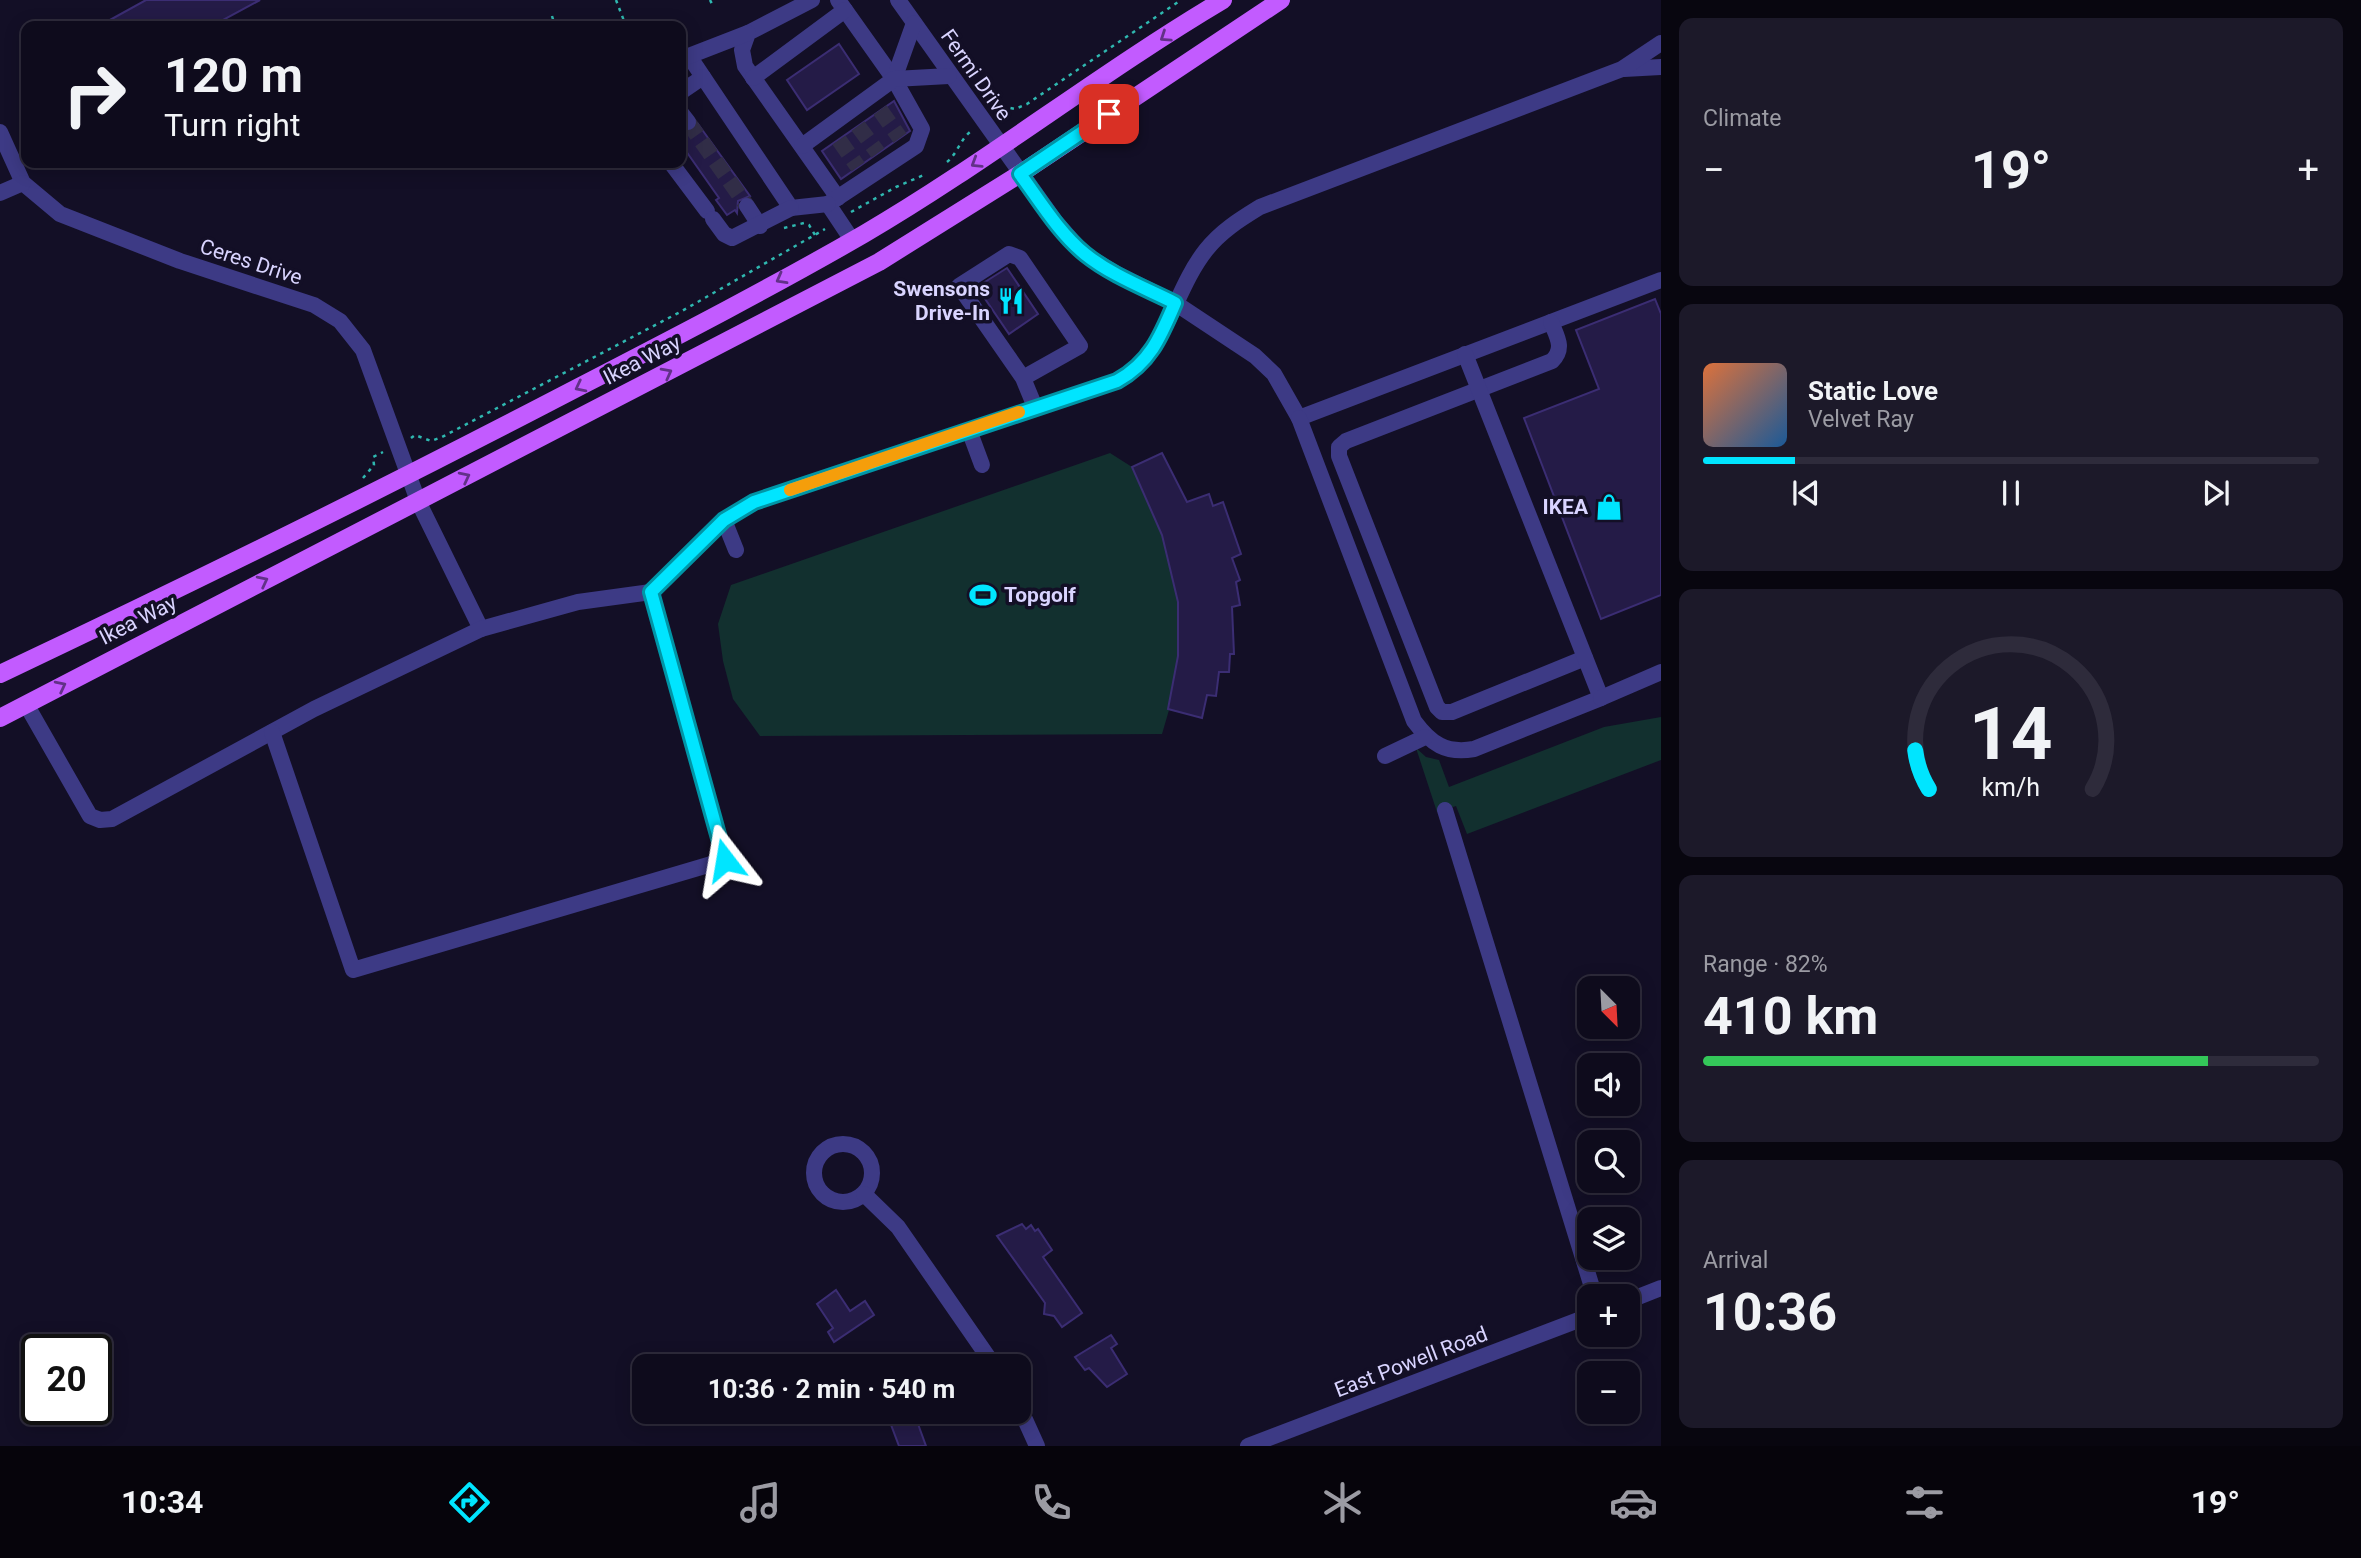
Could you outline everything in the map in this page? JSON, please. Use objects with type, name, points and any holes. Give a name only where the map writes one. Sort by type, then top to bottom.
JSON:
[{"type":"main road","name":"Ikea Way","points":[[0,674],[208,576],[408,476],[664,343],[852,240],[1002,147],[1223,0]]},
{"type":"main road","name":"Ikea Way","points":[[0,718],[878,262],[1020,174],[1281,0]]},
{"type":"street","points":[[686,57],[748,33],[812,0]]},
{"type":"street","name":"Fermi Drive","points":[[898,0],[1020,174],[1084,254],[1175,303],[1229,336],[1274,374],[1299,418],[1415,721],[1425,737]]},
{"type":"street","points":[[675,168],[710,215],[726,226],[724,234],[732,238],[791,208],[833,201],[863,173],[904,144],[916,146],[922,129],[894,79],[842,5],[753,78]]},
{"type":"street","points":[[802,146],[834,133],[853,119],[870,97],[894,79],[914,23]]},
{"type":"street","points":[[748,33],[743,50],[745,66],[802,146],[833,201],[838,220],[852,240]]},
{"type":"street","points":[[26,704],[90,816],[100,820],[112,819],[272,732],[481,629],[578,602],[651,592],[724,520],[754,502],[1117,381],[1133,373],[1155,348],[1175,303],[1205,252],[1229,225],[1259,207],[1622,69],[1661,43]]},
{"type":"street","points":[[686,58],[703,77],[791,208]]},
{"type":"street","points":[[1622,69],[1661,67]]},
{"type":"street","points":[[894,79],[949,76]]},
{"type":"street","points":[[686,89],[703,77]]},
{"type":"street","points":[[870,97],[880,110]]},
{"type":"street","name":"Ceres Drive","points":[[0,132],[23,183],[60,214],[180,261],[314,305],[340,321],[363,349],[418,501],[481,629]]},
{"type":"street","points":[[0,193],[23,183]]},
{"type":"street","points":[[747,206],[760,226]]},
{"type":"street","points":[[1023,378],[1080,346],[1020,258],[1009,254],[958,286],[1023,378],[1035,407]]},
{"type":"street","points":[[1299,418],[1661,280]]},
{"type":"street","points":[[1551,322],[1560,345],[1559,354],[1552,361],[1346,441],[1339,447],[1339,456],[1437,707],[1442,712],[1452,712],[1585,658]]},
{"type":"street","points":[[1465,354],[1601,698]]},
{"type":"street","points":[[969,430],[982,466]]},
{"type":"street","points":[[724,520],[736,550]]},
{"type":"street","points":[[272,732],[353,970],[725,860],[651,592]]},
{"type":"street","points":[[1385,756],[1425,737],[1439,747],[1457,752],[1474,749],[1661,672]]},
{"type":"street","points":[[1445,810],[1591,1284]]},
{"type":"street","points":[[864,1194],[898,1227],[986,1354]]},
{"type":"street","points":[[1640,1296],[1661,1288]]},
{"type":"street","name":"East Powell Road","points":[[1248,1446],[1577,1321]]},
{"type":"street","points":[[1027,1424],[1037,1446]]},
{"type":"path","points":[[616,0],[624,21]]},
{"type":"path","points":[[710,0],[713,6]]},
{"type":"path","points":[[940,166],[956,155],[966,134],[1005,107],[1015,109],[1027,104],[1181,0]]},
{"type":"path","points":[[551,16],[553,21]]},
{"type":"path","points":[[352,483],[364,477],[374,464],[373,457],[415,435],[431,441],[453,431],[682,311],[896,187],[932,172]]},
{"type":"path","points":[[777,216],[784,229],[804,223],[809,225],[815,235]]},
{"type":"green space","name":"Topgolf","points":[[1110,453],[1132,467],[1162,453],[1187,502],[1209,494],[1213,506],[1223,502],[1232,558],[1240,580],[1236,582],[1240,605],[1232,607],[1234,654],[1230,655],[1219,672],[1216,696],[1207,696],[1202,718],[1169,710],[1162,734],[760,736],[733,699],[723,661],[718,624],[731,585]]},
{"type":"green space","points":[[1661,717],[1661,760],[1467,834],[1456,806],[1437,812],[1416,748],[1426,757],[1439,760],[1449,787],[1604,727]]},
{"type":"building","points":[[146,0],[260,0],[221,21],[108,21]]},
{"type":"building","points":[[839,44],[859,74],[807,110],[787,80]]},
{"type":"building","points":[[894,101],[910,131],[841,179],[822,151]]},
{"type":"building","points":[[698,124],[750,196],[738,201],[737,213],[735,210],[727,215],[716,200],[719,198],[686,151],[686,131],[690,132]]},
{"type":"building","points":[[1007,268],[1038,314],[1009,334],[977,287]]},
{"type":"building","name":"IKEA","points":[[1655,299],[1661,314],[1661,595],[1601,619],[1524,418],[1599,389],[1576,330]]},
{"type":"building","points":[[1162,453],[1187,502],[1209,494],[1213,506],[1223,502],[1241,554],[1232,558],[1240,580],[1236,582],[1240,605],[1232,607],[1234,654],[1230,654],[1229,672],[1219,672],[1216,696],[1207,695],[1202,718],[1168,709],[1178,656],[1178,602],[1162,535],[1132,467]]},
{"type":"building","points":[[1022,1224],[1026,1229],[1031,1225],[1035,1231],[1038,1229],[1052,1250],[1043,1257],[1082,1313],[1062,1327],[1054,1316],[1044,1314],[1045,1303],[997,1236]]},
{"type":"building","points":[[836,1290],[850,1311],[865,1301],[874,1315],[834,1342],[828,1332],[833,1328],[817,1304]]},
{"type":"building","points":[[1111,1335],[1117,1344],[1111,1348],[1127,1374],[1107,1387],[1089,1368],[1085,1370],[1075,1357]]},
{"type":"building","points":[[891,1424],[918,1424],[926,1446],[899,1446]]},
{"type":"tunnel","points":[[880,110],[900,138]]},
{"type":"tunnel","points":[[688,122],[747,206]]},
{"type":"tunnel","points":[[858,126],[878,153]]},
{"type":"tunnel","points":[[839,140],[858,167]]},
{"type":"slow traffic","points":[[790,490],[1019,412]]},
{"type":"place","name":"Swensons Drive-In","points":[[1011,301]]},
{"type":"place","name":"IKEA","points":[[1609,507]]},
{"type":"place","name":"Topgolf","points":[[983,595]]},
{"type":"route","points":[[725,860],[651,592],[724,520],[754,502],[1117,381],[1133,373],[1155,348],[1175,303],[1084,254],[1020,174],[1109,114]]}]
